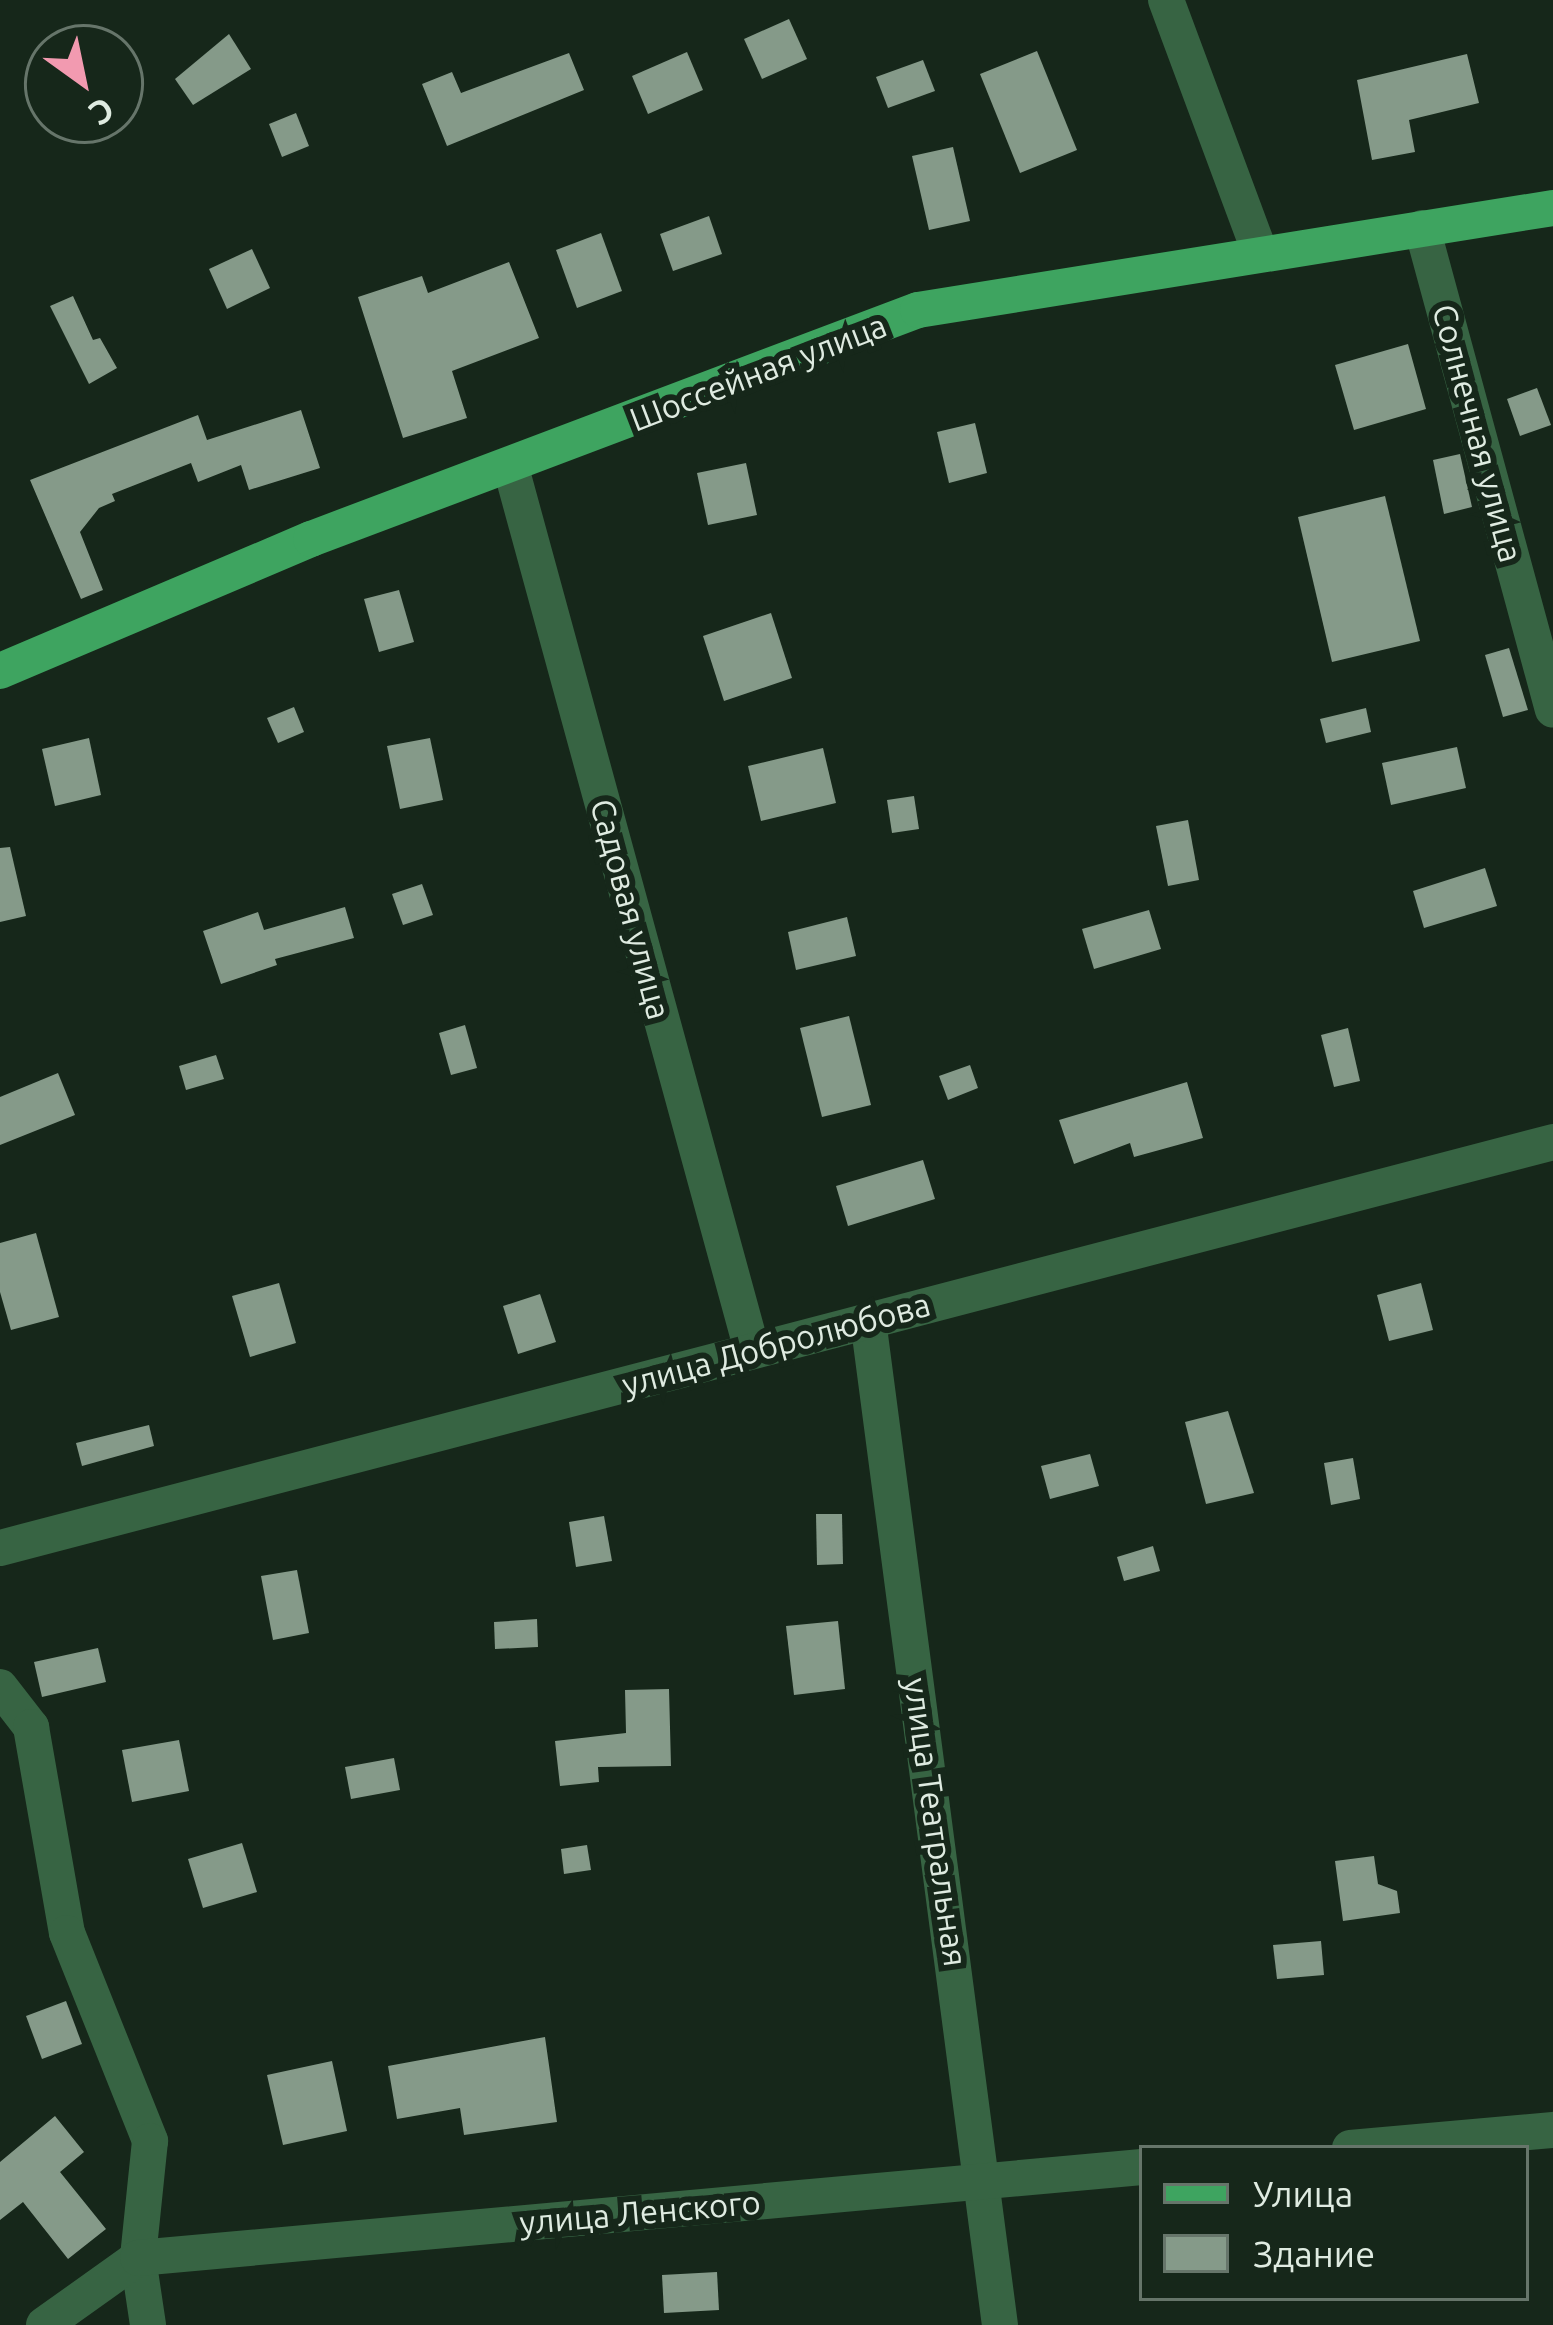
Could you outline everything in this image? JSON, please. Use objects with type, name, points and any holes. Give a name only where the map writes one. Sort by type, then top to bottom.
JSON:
[{"type":"main road","name":"Шоссейная улица","points":[[0,671],[311,539],[511,468],[918,310],[1553,208]]},
{"type":"street","points":[[1166,0],[1261,254]]},
{"type":"street","name":"Солнечная улица","points":[[1422,228],[1553,709]]},
{"type":"street","name":"Садовая улица","points":[[511,468],[752,1350]]},
{"type":"street","name":"улица Добролюбова","points":[[0,1548],[1553,1142]]},
{"type":"street","name":"улица Театральная","points":[[868,1320],[985,2181],[1000,2325]]},
{"type":"street","points":[[0,1687],[31,1727],[67,1933],[150,2141],[138,2258],[148,2325]]},
{"type":"street","points":[[1383,2145],[1553,2130]]},
{"type":"street","name":"улица Ленского","points":[[138,2258],[1139,2167]]},
{"type":"street","points":[[44,2325],[138,2258]]},
{"type":"building","points":[[789,19],[807,59],[762,79],[744,39]]},
{"type":"building","points":[[229,34],[251,69],[193,105],[175,79]]},
{"type":"building","points":[[1037,51],[1077,150],[1020,173],[980,74]]},
{"type":"building","points":[[687,52],[703,90],[648,114],[632,76]]},
{"type":"building","points":[[569,53],[584,90],[447,146],[422,84],[452,72],[461,93]]},
{"type":"building","points":[[1467,54],[1479,103],[1409,120],[1415,152],[1372,160],[1357,80]]},
{"type":"building","points":[[923,60],[935,91],[888,108],[876,77]]},
{"type":"building","points":[[296,113],[309,146],[282,157],[269,124]]},
{"type":"building","points":[[953,147],[970,221],[929,230],[912,156]]},
{"type":"building","points":[[709,216],[722,254],[673,271],[660,234]]},
{"type":"building","points":[[601,233],[622,291],[577,308],[556,250]]},
{"type":"building","points":[[252,249],[270,288],[227,309],[209,269]]},
{"type":"building","points":[[509,262],[539,338],[452,371],[467,418],[403,438],[358,297],[422,276],[428,293]]},
{"type":"building","points":[[73,296],[93,340],[100,338],[117,368],[89,384],[50,306]]},
{"type":"building","points":[[1408,344],[1426,409],[1354,430],[1335,365]]},
{"type":"building","points":[[1537,388],[1551,425],[1520,436],[1507,399]]},
{"type":"building","points":[[301,410],[320,468],[249,490],[241,465],[198,482],[191,463],[112,494],[115,501],[99,508],[80,532],[103,590],[81,599],[30,480],[198,415],[207,440]]},
{"type":"building","points":[[975,423],[987,473],[949,483],[937,432]]},
{"type":"building","points":[[1460,454],[1472,507],[1444,514],[1433,460]]},
{"type":"building","points":[[746,463],[757,515],[708,525],[697,473]]},
{"type":"building","points":[[1385,496],[1420,641],[1332,662],[1298,517]]},
{"type":"building","points":[[399,590],[414,642],[379,652],[364,599]]},
{"type":"building","points":[[771,613],[792,678],[724,701],[703,636]]},
{"type":"building","points":[[1509,648],[1528,710],[1503,717],[1485,655]]},
{"type":"building","points":[[294,707],[304,732],[278,743],[267,718]]},
{"type":"building","points":[[1366,708],[1371,732],[1326,743],[1320,719]]},
{"type":"building","points":[[89,738],[101,795],[55,806],[42,749]]},
{"type":"building","points":[[430,738],[443,800],[400,809],[387,746]]},
{"type":"building","points":[[1457,747],[1466,788],[1391,805],[1382,763]]},
{"type":"building","points":[[823,748],[836,803],[761,821],[748,766]]},
{"type":"building","points":[[914,796],[919,829],[892,833],[887,800]]},
{"type":"building","points":[[1188,820],[1199,880],[1168,886],[1156,826]]},
{"type":"building","points":[[10,847],[26,916],[0,922],[0,848]]},
{"type":"building","points":[[1485,868],[1497,906],[1424,928],[1413,891]]},
{"type":"building","points":[[422,884],[433,915],[403,925],[392,894]]},
{"type":"building","points":[[345,907],[354,938],[275,959],[277,965],[221,984],[203,931],[258,912],[264,930]]},
{"type":"building","points":[[1149,910],[1161,949],[1094,969],[1082,929]]},
{"type":"building","points":[[847,917],[856,956],[796,970],[788,932]]},
{"type":"building","points":[[849,1016],[871,1105],[822,1117],[800,1028]]},
{"type":"building","points":[[465,1025],[477,1068],[451,1075],[439,1033]]},
{"type":"building","points":[[1348,1028],[1360,1081],[1334,1087],[1321,1035]]},
{"type":"building","points":[[216,1055],[224,1079],[186,1090],[179,1066]]},
{"type":"building","points":[[970,1065],[978,1088],[948,1100],[939,1076]]},
{"type":"building","points":[[58,1073],[75,1115],[0,1145],[0,1097]]},
{"type":"building","points":[[1187,1082],[1203,1138],[1134,1157],[1130,1143],[1074,1164],[1059,1120]]},
{"type":"building","points":[[923,1160],[935,1199],[848,1226],[836,1186]]},
{"type":"building","points":[[36,1233],[59,1317],[11,1330],[0,1292],[0,1243]]},
{"type":"building","points":[[279,1283],[296,1343],[250,1357],[232,1296]]},
{"type":"building","points":[[1421,1283],[1433,1330],[1389,1341],[1377,1295]]},
{"type":"building","points":[[540,1294],[556,1342],[518,1354],[503,1306]]},
{"type":"building","points":[[1228,1411],[1254,1493],[1206,1504],[1185,1422]]},
{"type":"building","points":[[149,1425],[154,1446],[82,1466],[76,1443]]},
{"type":"building","points":[[1090,1454],[1099,1486],[1050,1499],[1041,1466]]},
{"type":"building","points":[[1353,1458],[1360,1499],[1331,1505],[1324,1463]]},
{"type":"building","points":[[816,1514],[842,1514],[843,1564],[817,1565]]},
{"type":"building","points":[[604,1516],[612,1561],[576,1567],[569,1522]]},
{"type":"building","points":[[1153,1546],[1160,1571],[1124,1581],[1117,1557]]},
{"type":"building","points":[[297,1570],[309,1633],[273,1640],[261,1576]]},
{"type":"building","points":[[537,1619],[538,1647],[495,1649],[494,1622]]},
{"type":"building","points":[[838,1621],[845,1689],[794,1695],[786,1626]]},
{"type":"building","points":[[98,1648],[106,1682],[42,1697],[34,1662]]},
{"type":"building","points":[[669,1689],[671,1766],[598,1767],[599,1782],[560,1786],[555,1741],[626,1733],[625,1690]]},
{"type":"building","points":[[179,1740],[189,1791],[132,1802],[122,1750]]},
{"type":"building","points":[[394,1758],[400,1790],[351,1799],[345,1767]]},
{"type":"building","points":[[242,1843],[257,1892],[203,1908],[188,1859]]},
{"type":"building","points":[[587,1845],[591,1870],[564,1874],[561,1849]]},
{"type":"building","points":[[1374,1856],[1378,1884],[1397,1891],[1400,1913],[1343,1921],[1335,1861]]},
{"type":"building","points":[[1321,1941],[1324,1975],[1277,1979],[1273,1945]]},
{"type":"building","points":[[66,2001],[82,2044],[42,2059],[26,2016]]},
{"type":"building","points":[[545,2037],[557,2122],[464,2135],[460,2108],[397,2119],[388,2066]]},
{"type":"building","points":[[332,2061],[347,2131],[283,2145],[267,2075]]},
{"type":"building","points":[[55,2116],[84,2152],[60,2172],[106,2229],[68,2259],[23,2202],[0,2220],[0,2162]]},
{"type":"building","points":[[717,2272],[719,2310],[664,2313],[662,2275]]}]
